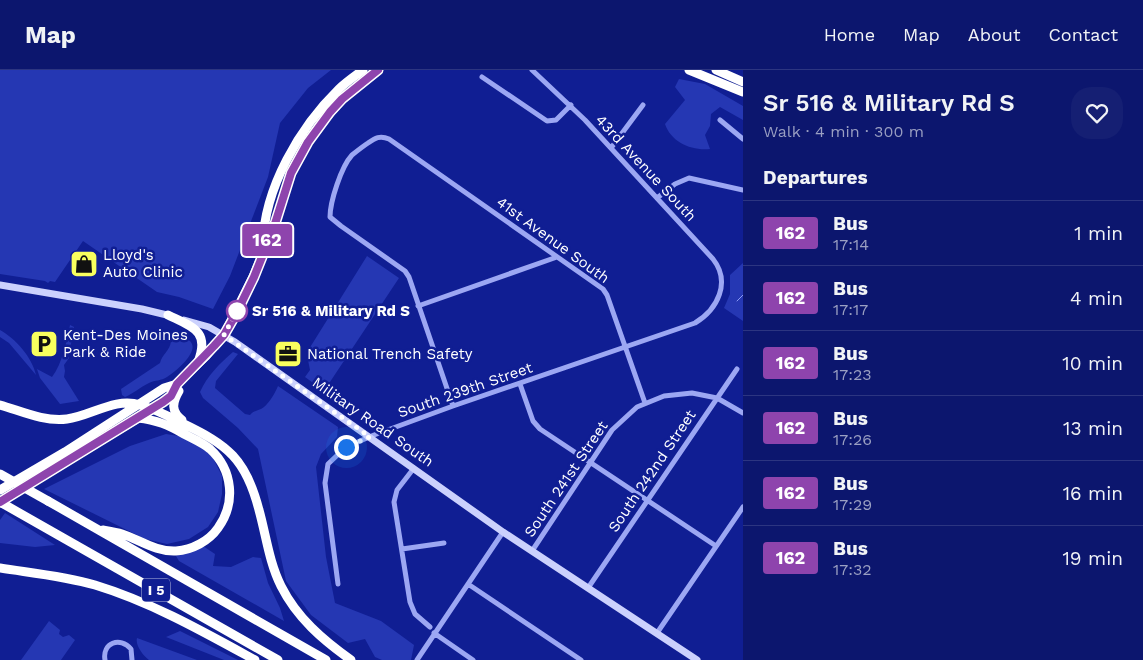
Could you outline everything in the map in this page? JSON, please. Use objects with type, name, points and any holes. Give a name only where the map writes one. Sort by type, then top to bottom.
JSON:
[{"type":"highway","points":[[263,250],[264,228],[268,211],[280,176],[292,150],[317,112],[341,87],[363,70]]},
{"type":"highway","points":[[0,502],[171,396],[177,384],[224,335],[245,296],[274,227],[291,173],[308,142],[324,119],[342,99],[378,70]]},
{"type":"highway","points":[[689,70],[743,92]]},
{"type":"highway","points":[[716,70],[743,82]]},
{"type":"highway","points":[[168,315],[192,327],[200,336],[202,350],[196,366]]},
{"type":"highway","points":[[186,376],[173,408],[175,414],[193,428]]},
{"type":"highway","points":[[0,490],[65,452],[164,388],[177,384]]},
{"type":"highway","points":[[0,405],[54,419],[79,416],[120,403],[140,405],[193,428],[224,446],[237,459],[246,473],[254,493],[275,570],[282,588],[311,628],[327,643],[351,660]]},
{"type":"highway","points":[[98,530],[121,533],[159,549],[184,550],[194,547],[210,537],[221,524],[228,510],[231,492],[230,484],[226,472],[216,455],[204,444],[167,424],[154,419],[138,418]]},
{"type":"highway","name":"I 5","points":[[0,474],[326,660]]},
{"type":"highway","name":"I 5","points":[[0,502],[278,660]]},
{"type":"highway","points":[[0,568],[79,581],[120,593],[210,635],[255,660]]},
{"type":"main road","name":"Military Road South","points":[[0,285],[168,315],[208,327],[224,335],[503,532],[697,660]]},
{"type":"street","name":"43rd Avenue South","points":[[532,70],[611,148],[717,264],[722,283],[720,295]]},
{"type":"street","points":[[482,77],[547,121],[556,120],[570,106]]},
{"type":"street","points":[[611,148],[643,105]]},
{"type":"street","points":[[720,120],[743,139]]},
{"type":"street","name":"41st Avenue South","points":[[418,306],[405,271],[334,222],[330,217],[330,209],[346,163],[352,155],[377,137],[388,140],[588,277],[606,292],[645,403]]},
{"type":"street","points":[[657,198],[672,186],[689,178],[743,190]]},
{"type":"street","points":[[453,406],[418,306],[557,257]]},
{"type":"street","name":"South 239th Street","points":[[338,584],[325,482],[328,464],[346,447],[453,406],[695,323],[710,311],[720,295]]},
{"type":"street","name":"South 242nd Street","points":[[588,588],[737,369]]},
{"type":"street","points":[[520,384],[530,414],[536,425],[716,546]]},
{"type":"street","points":[[645,403],[655,398],[675,394],[701,394],[717,398],[743,413]]},
{"type":"street","name":"South 241st Street","points":[[532,551],[617,424],[645,403]]},
{"type":"street","points":[[414,468],[401,485],[395,498],[396,517],[412,609],[420,620],[430,627]]},
{"type":"street","points":[[657,633],[743,507]]},
{"type":"street","points":[[417,660],[503,532]]},
{"type":"street","points":[[402,549],[444,543]]},
{"type":"street","points":[[468,584],[581,660]]},
{"type":"street","points":[[434,634],[473,660]]},
{"type":"street","points":[[105,660],[104,653],[110,644],[124,642],[131,649],[132,660]]},
{"type":"shaded area","points":[[0,70],[331,70],[308,88],[280,123],[268,177],[230,276],[213,309],[179,297],[157,292],[83,241],[55,282],[50,281],[48,283],[0,274]]},
{"type":"shaded area","points":[[679,79],[705,84],[743,106],[743,120],[720,107],[711,114],[710,126],[705,135],[710,149],[689,147],[683,144],[672,136],[665,124],[685,100],[675,87]]},
{"type":"shaded area","points":[[367,256],[399,278],[324,391],[305,377],[310,370],[308,360],[309,349]]},
{"type":"shaded area","points":[[743,263],[743,321],[724,308],[730,294],[730,275]]},
{"type":"shaded area","points":[[70,325],[74,327],[74,335],[67,355],[69,358],[64,365],[64,377],[79,401],[60,404],[40,378],[37,369],[52,377],[56,372],[66,345]]},
{"type":"shaded area","points":[[0,330],[23,349],[36,375],[9,343],[0,337]]},
{"type":"shaded area","points":[[176,337],[186,339],[191,343],[192,348],[186,361],[165,378],[149,383],[125,397],[122,395],[121,389],[160,363],[171,341]]},
{"type":"shaded area","points":[[233,352],[238,354],[216,381],[215,388],[245,414],[250,415],[264,407],[278,386],[338,427],[337,437],[321,454],[316,467],[326,557],[335,603],[381,621],[414,645],[411,660],[382,660],[375,657],[365,639],[348,643],[311,615],[286,581],[258,449],[238,428],[203,398],[200,392],[214,370]]},
{"type":"shaded area","points":[[166,434],[185,437],[200,445],[213,458],[222,476],[222,494],[218,512],[208,527],[189,539],[167,544],[145,539],[44,489],[130,446]]},
{"type":"shaded area","points":[[5,513],[55,545],[35,547],[0,543],[0,520]]},
{"type":"shaded area","points":[[203,546],[215,554],[213,566],[231,567],[253,557],[261,558],[268,583],[284,621],[179,561],[176,556]]},
{"type":"shaded area","points":[[49,621],[60,630],[59,634],[63,637],[69,635],[75,640],[61,660],[21,660]]},
{"type":"shaded area","points":[[180,631],[238,660],[224,660],[166,637]]},
{"type":"shaded area","points":[[137,638],[197,660],[149,660],[140,650]]},
{"type":"waterway","points":[[737,301],[743,295]]},
{"type":"bus line","name":"162","points":[[0,502],[163,402],[171,396],[177,384],[206,356],[224,335],[254,277],[298,158],[330,112],[350,91],[378,70]]},
{"type":"place","name":"Lloyd's Auto Clinic","points":[[84,264]]},
{"type":"place","name":"Sr 516 & Military Rd S","points":[[237,311]]},
{"type":"place","name":"Kent-Des Moines Park & Ride","points":[[44,344]]},
{"type":"place","name":"National Trench Safety","points":[[288,354]]},
{"type":"route","points":[[237,311],[224,335],[370,437],[346,447]]}]
